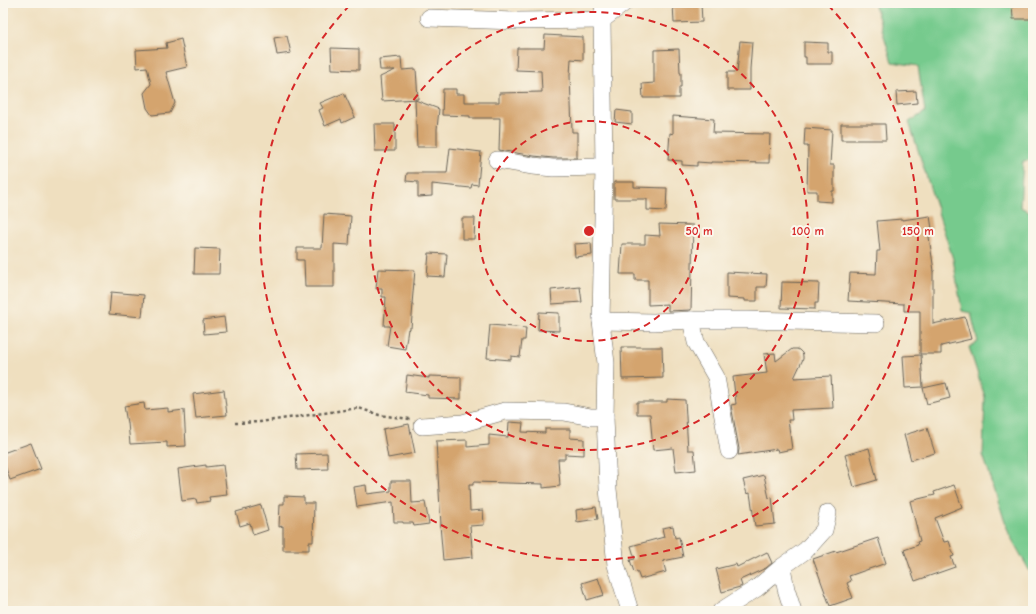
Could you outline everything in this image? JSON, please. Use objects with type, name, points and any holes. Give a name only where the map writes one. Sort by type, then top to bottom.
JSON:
[{"type":"street","points":[[429,18],[516,21],[603,11],[624,3]]},
{"type":"street","points":[[603,11],[604,167],[601,321],[606,363],[605,417],[608,489],[616,565],[630,611]]},
{"type":"street","points":[[497,160],[553,168],[604,167]]},
{"type":"street","points":[[601,321],[654,322],[691,320],[749,320],[876,323]]},
{"type":"street","points":[[691,320],[696,342],[716,377],[729,451]]},
{"type":"street","points":[[422,426],[463,423],[505,411],[564,412],[591,417],[605,417]]},
{"type":"street","points":[[720,611],[757,588],[782,567],[806,550],[824,530],[828,514]]},
{"type":"street","points":[[782,567],[786,589],[793,611]]},
{"type":"path","points":[[235,423],[260,422],[359,408],[379,415],[408,418],[422,426]]},
{"type":"green space","points":[[874,3],[1033,3],[1033,160],[1023,161],[1020,207],[1033,213],[1033,577],[1009,534],[983,455],[985,397],[969,347],[978,342],[971,313],[962,311],[953,259],[909,122],[925,112],[918,66],[892,62]]},
{"type":"building","points":[[673,3],[701,3],[702,22],[674,23]]},
{"type":"building","points":[[1012,3],[1033,3],[1033,19],[1013,19]]},
{"type":"building","points":[[545,35],[583,37],[583,60],[571,59],[570,75],[572,132],[577,132],[577,158],[553,158],[499,150],[500,118],[470,118],[470,116],[442,115],[443,89],[456,89],[456,94],[464,94],[464,102],[499,102],[499,93],[542,92],[541,71],[516,70],[517,48],[544,48]]},
{"type":"building","points":[[287,36],[291,53],[277,55],[274,38]]},
{"type":"building","points":[[181,39],[187,67],[166,72],[175,103],[170,113],[152,115],[147,108],[144,93],[151,84],[147,67],[137,68],[136,50],[167,48],[166,43]]},
{"type":"building","points":[[740,41],[752,42],[750,90],[727,90],[727,72],[737,72]]},
{"type":"building","points":[[804,42],[828,43],[828,52],[832,52],[832,64],[806,64],[806,57],[804,57]]},
{"type":"building","points":[[331,48],[359,49],[359,70],[332,69]]},
{"type":"building","points":[[679,49],[681,87],[679,87],[679,98],[643,98],[642,84],[654,83],[654,50]]},
{"type":"building","points":[[401,57],[402,70],[416,69],[418,99],[382,101],[380,77],[395,70],[380,70],[379,59]]},
{"type":"building","points":[[916,91],[917,103],[897,105],[896,92]]},
{"type":"building","points":[[344,93],[355,117],[342,123],[341,119],[325,126],[319,110],[323,108],[320,103]]},
{"type":"building","points":[[415,100],[439,109],[437,147],[417,147]]},
{"type":"building","points":[[616,110],[632,112],[632,124],[615,122]]},
{"type":"building","points":[[673,116],[714,119],[713,133],[770,134],[769,163],[697,162],[697,166],[682,165],[682,161],[668,160],[670,133],[673,134]]},
{"type":"building","points":[[374,124],[395,124],[395,151],[375,151]]},
{"type":"building","points":[[841,124],[885,124],[886,140],[841,140]]},
{"type":"building","points":[[805,128],[832,130],[830,165],[834,165],[834,191],[832,191],[832,202],[817,201],[817,191],[807,191],[808,146],[804,146]]},
{"type":"building","points":[[450,148],[481,152],[478,185],[472,184],[471,188],[432,184],[432,196],[418,197],[418,182],[406,181],[407,173],[447,173]]},
{"type":"building","points":[[614,182],[634,182],[634,187],[667,188],[666,211],[647,210],[647,199],[614,199]]},
{"type":"building","points":[[324,214],[351,216],[349,245],[334,244],[334,287],[305,287],[304,260],[297,260],[297,248],[322,248]]},
{"type":"building","points":[[930,216],[932,229],[928,230],[934,271],[933,324],[965,317],[971,339],[941,346],[941,354],[920,354],[920,311],[904,311],[904,304],[848,301],[850,273],[876,274],[877,251],[880,251],[877,221],[902,220]]},
{"type":"building","points":[[462,218],[475,218],[474,239],[462,239]]},
{"type":"building","points":[[659,224],[693,225],[691,310],[668,311],[668,304],[648,305],[648,280],[635,280],[635,274],[620,274],[622,244],[645,244],[645,235],[660,236]]},
{"type":"building","points":[[591,243],[592,255],[575,257],[574,244]]},
{"type":"building","points":[[195,248],[220,249],[219,274],[194,274]]},
{"type":"building","points":[[429,253],[447,254],[445,277],[427,276]]},
{"type":"building","points":[[378,269],[415,270],[411,328],[409,328],[409,330],[408,329],[405,349],[387,346],[390,326],[384,326],[386,297],[382,297],[382,289],[376,289]]},
{"type":"building","points":[[727,272],[767,274],[766,287],[757,287],[757,301],[727,298]]},
{"type":"building","points":[[782,282],[819,283],[818,303],[815,303],[815,309],[781,308]]},
{"type":"building","points":[[580,287],[582,302],[552,304],[551,290]]},
{"type":"building","points":[[111,292],[144,295],[142,317],[109,314]]},
{"type":"building","points":[[539,312],[559,313],[559,331],[538,330]]},
{"type":"building","points":[[224,317],[226,332],[204,334],[203,320]]},
{"type":"building","points":[[490,325],[526,328],[525,340],[522,340],[520,357],[511,356],[511,360],[487,358]]},
{"type":"building","points":[[621,347],[662,347],[663,378],[622,379]]},
{"type":"building","points":[[792,349],[799,350],[803,356],[794,378],[831,376],[833,408],[791,410],[792,420],[788,420],[792,449],[778,452],[777,449],[738,455],[739,449],[731,405],[736,404],[733,377],[767,373],[764,354],[775,353],[776,361]]},
{"type":"building","points":[[921,355],[923,387],[905,388],[903,356]]},
{"type":"building","points":[[407,375],[429,378],[429,376],[461,377],[461,399],[428,398],[428,395],[405,392]]},
{"type":"building","points":[[946,383],[950,398],[927,404],[923,388]]},
{"type":"building","points":[[224,390],[227,415],[196,418],[193,394]]},
{"type":"building","points":[[667,399],[685,400],[688,450],[694,450],[696,470],[676,472],[673,448],[653,450],[650,414],[637,414],[637,402],[667,402]]},
{"type":"building","points":[[144,403],[145,410],[168,408],[168,412],[184,410],[186,446],[167,447],[167,442],[130,444],[128,423],[124,406]]},
{"type":"building","points":[[509,422],[523,423],[522,432],[545,433],[545,429],[570,429],[570,438],[584,439],[584,455],[565,454],[565,459],[558,459],[560,486],[543,488],[543,484],[473,482],[473,485],[469,485],[470,511],[483,510],[484,525],[470,526],[473,557],[443,560],[436,441],[467,440],[467,447],[489,445],[489,435],[508,437]]},
{"type":"building","points":[[409,424],[415,453],[388,458],[383,429]]},
{"type":"building","points":[[927,428],[935,453],[911,460],[904,435]]},
{"type":"building","points":[[31,443],[41,469],[10,480],[3,460],[3,453]]},
{"type":"building","points":[[869,448],[877,480],[854,487],[845,455]]},
{"type":"building","points":[[327,453],[328,469],[297,470],[296,454]]},
{"type":"building","points":[[206,465],[206,467],[223,465],[227,495],[209,497],[210,501],[197,503],[196,499],[182,501],[178,469]]},
{"type":"building","points":[[764,475],[769,498],[772,497],[775,524],[755,526],[750,493],[747,494],[743,480]]},
{"type":"building","points":[[391,481],[411,481],[412,503],[425,502],[429,524],[414,526],[413,523],[394,522],[393,502],[357,507],[354,487],[366,485],[367,494],[391,491]]},
{"type":"building","points":[[954,485],[962,507],[935,518],[944,542],[949,541],[954,556],[951,557],[955,567],[915,581],[904,550],[918,545],[917,542],[920,541],[910,501],[935,495],[934,492]]},
{"type":"building","points":[[284,496],[304,497],[304,503],[314,503],[313,542],[309,542],[309,550],[283,550],[283,526],[279,527],[280,504],[284,504]]},
{"type":"building","points":[[261,505],[268,530],[253,535],[250,523],[240,526],[236,512]]},
{"type":"building","points":[[596,507],[598,519],[577,522],[576,510]]},
{"type":"building","points":[[673,526],[675,538],[679,537],[683,557],[663,561],[666,572],[640,579],[637,571],[634,572],[630,560],[635,559],[631,546],[664,537],[662,528]]},
{"type":"building","points":[[878,538],[886,563],[849,576],[851,581],[847,583],[853,598],[830,606],[813,559]]},
{"type":"building","points":[[767,552],[772,563],[766,568],[740,580],[742,586],[722,592],[716,569],[736,564],[737,567]]},
{"type":"building","points":[[598,578],[604,595],[587,600],[582,583]]}]
